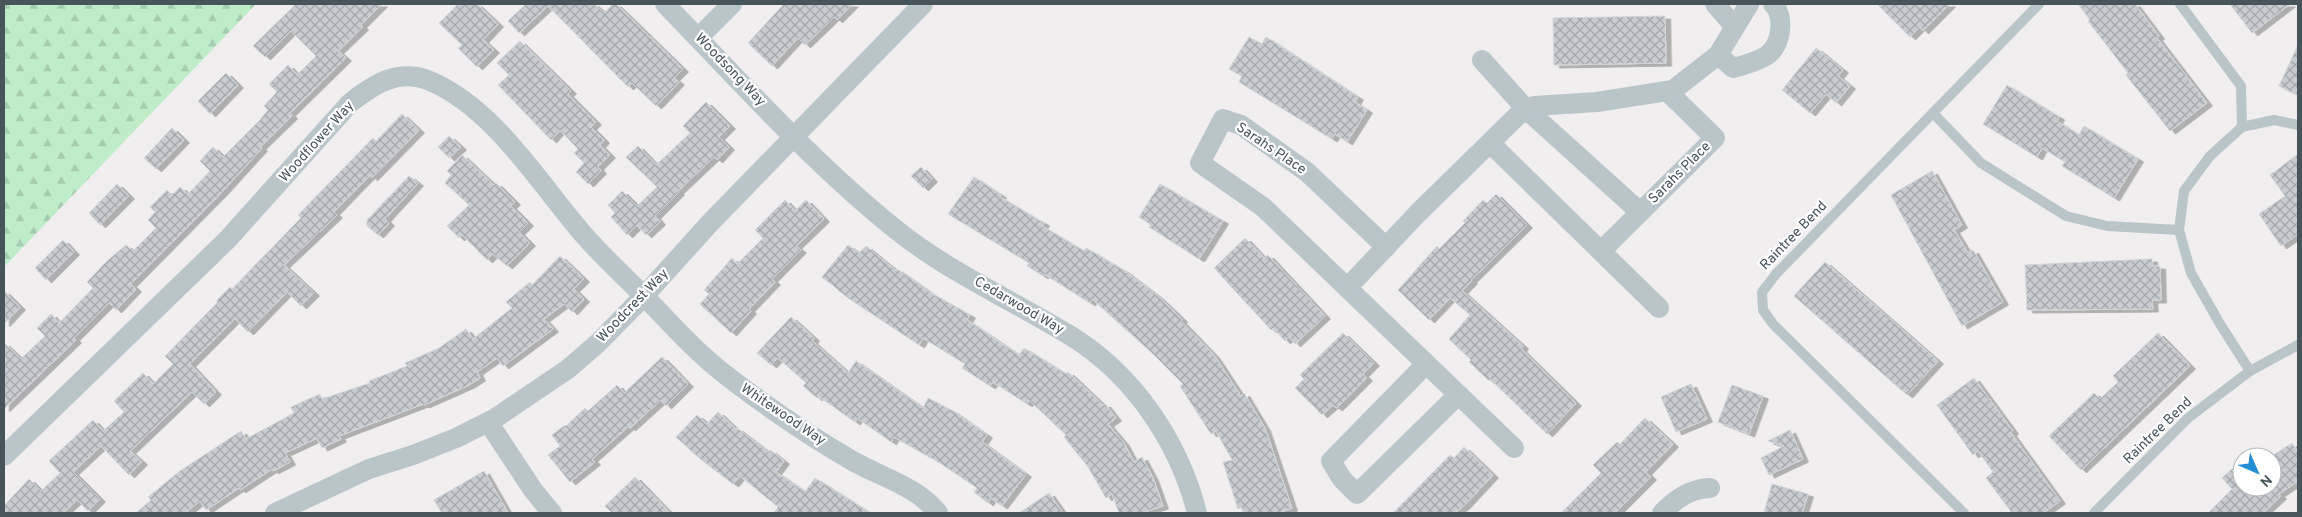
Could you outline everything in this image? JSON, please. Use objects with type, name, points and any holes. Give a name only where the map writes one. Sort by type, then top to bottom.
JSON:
[{"type":"street","name":"Woodsong Way","points":[[665,4],[794,136]]},
{"type":"street","points":[[698,38],[732,4]]},
{"type":"street","name":"Woodcrest Way","points":[[276,513],[309,506],[369,469],[422,452],[456,438],[488,422],[568,369],[598,343],[644,296],[709,224],[923,4]]},
{"type":"street","points":[[1715,4],[1734,26]]},
{"type":"street","points":[[1347,288],[1418,213],[1517,116],[1534,106],[1596,102],[1673,90],[1718,55],[1749,4]]},
{"type":"street","points":[[1718,55],[1733,68],[1769,55],[1778,40],[1780,28],[1778,9],[1773,4]]},
{"type":"street","name":"Sarahs Place","points":[[1482,60],[1527,110],[1640,212]]},
{"type":"street","name":"Woodflower Way","points":[[4,456],[228,239],[298,164],[350,103],[371,86],[397,77],[413,77],[429,81],[449,92],[484,119],[516,152],[585,236],[644,296]]},
{"type":"street","name":"Sarahs Place","points":[[1601,251],[1715,138],[1667,91]]},
{"type":"street","name":"Sarahs Place","points":[[1386,247],[1306,172],[1241,125],[1223,119],[1200,163],[1263,207],[1514,448]]},
{"type":"street","name":"Cedarwood Way","points":[[794,136],[850,190],[896,229],[939,260],[1072,337],[1100,357],[1119,375],[1147,407],[1166,436],[1181,466],[1197,513]]},
{"type":"street","points":[[1490,143],[1659,308]]},
{"type":"street","name":"Whitewood Way","points":[[644,296],[689,342],[725,375],[765,405],[852,461],[917,493],[938,513]]},
{"type":"street","points":[[1426,364],[1332,461],[1342,479],[1357,494],[1458,395]]},
{"type":"street","points":[[488,422],[533,490],[552,513]]},
{"type":"street","points":[[1662,513],[1688,492],[1710,488]]},
{"type":"lane","name":"Raintree Bend","points":[[1964,513],[1773,324],[1763,310],[1762,292],[1776,274],[2039,4]]},
{"type":"lane","points":[[2180,4],[2241,86],[2242,127]]},
{"type":"lane","points":[[1933,113],[1981,163],[2066,216],[2107,226],[2179,230]]},
{"type":"lane","points":[[2250,371],[2220,324],[2191,272],[2179,230],[2184,191],[2210,156],[2242,127],[2274,120],[2298,126]]},
{"type":"lane","name":"Raintree Bend","points":[[2094,513],[2188,418],[2250,371],[2298,345]]},
{"type":"green space","points":[[4,4],[256,4],[4,267]]},
{"type":"building","points":[[296,4],[382,4],[361,25],[363,27],[338,51],[346,58],[290,113],[292,116],[260,147],[262,148],[222,192],[131,284],[136,289],[116,310],[109,303],[74,338],[76,340],[4,409],[4,343],[21,359],[45,336],[37,328],[51,314],[59,323],[93,288],[87,282],[107,261],[126,245],[133,251],[156,228],[148,220],[155,212],[150,207],[167,190],[172,195],[180,187],[188,194],[210,171],[200,161],[213,147],[223,157],[259,121],[268,110],[264,106],[277,92],[269,84],[288,65],[297,75],[316,56],[291,31],[265,57],[253,46]]},
{"type":"building","points":[[458,4],[477,4],[498,24],[483,40],[494,50],[477,67],[458,48],[462,45],[439,23]]},
{"type":"building","points":[[526,4],[594,4],[604,13],[613,4],[616,4],[683,69],[674,78],[679,82],[656,106],[632,83],[628,87],[548,6],[519,33],[508,21]]},
{"type":"building","points":[[784,4],[853,4],[837,20],[834,17],[805,45],[798,38],[772,66],[748,43]]},
{"type":"building","points":[[1877,4],[1950,4],[1923,31],[1920,27],[1910,37]]},
{"type":"building","points":[[2078,4],[2135,4],[2159,36],[2157,38],[2207,103],[2170,131],[2126,75],[2128,73],[2088,21],[2090,20]]},
{"type":"building","points":[[2230,4],[2290,4],[2252,33]]},
{"type":"building","points":[[1665,16],[1666,63],[1554,65],[1553,18]]},
{"type":"building","points":[[1249,37],[1262,44],[1266,37],[1358,97],[1355,102],[1367,110],[1347,142],[1335,134],[1332,139],[1239,82],[1242,76],[1229,69]]},
{"type":"building","points":[[520,41],[571,91],[568,94],[596,122],[591,127],[604,140],[600,145],[610,155],[598,167],[601,171],[588,184],[576,172],[584,163],[574,153],[578,149],[560,130],[551,140],[498,85],[509,75],[497,63]]},
{"type":"building","points":[[2298,45],[2298,95],[2279,86]]},
{"type":"building","points":[[1816,48],[1843,70],[1838,76],[1850,86],[1836,103],[1826,94],[1810,113],[1782,90]]},
{"type":"building","points":[[226,73],[238,85],[210,114],[198,101]]},
{"type":"building","points":[[2007,85],[2059,117],[2057,121],[2079,135],[2084,126],[2138,159],[2114,198],[2062,166],[2065,162],[2042,148],[2037,157],[1983,124]]},
{"type":"building","points":[[706,102],[730,126],[719,137],[729,147],[717,160],[714,157],[678,191],[655,216],[660,222],[646,235],[637,225],[627,235],[611,217],[615,213],[608,205],[622,191],[637,206],[657,187],[626,157],[638,146],[656,165],[690,133],[683,126]]},
{"type":"building","points":[[402,114],[419,130],[372,178],[370,175],[334,212],[337,215],[284,265],[314,293],[301,306],[287,292],[248,332],[235,319],[190,364],[216,392],[204,404],[192,392],[130,451],[142,462],[129,475],[101,446],[73,472],[100,499],[88,511],[77,500],[63,513],[4,513],[4,506],[29,479],[41,491],[60,473],[49,461],[93,420],[103,431],[124,412],[114,401],[143,373],[153,384],[173,364],[165,356],[218,302],[216,301],[230,287],[232,289],[301,218],[298,215],[373,138],[376,141]]},
{"type":"building","points":[[172,128],[184,140],[156,169],[144,158]]},
{"type":"building","points":[[449,136],[461,147],[449,158],[438,147]]},
{"type":"building","points":[[2298,154],[2298,234],[2281,246],[2259,214],[2285,196],[2270,175]]},
{"type":"building","points":[[462,155],[494,185],[496,183],[515,202],[511,206],[528,223],[519,232],[530,243],[507,266],[493,254],[487,260],[462,235],[459,238],[447,226],[469,205],[445,183],[451,175],[447,171]]},
{"type":"building","points":[[921,167],[932,179],[923,188],[911,176]]},
{"type":"building","points":[[1932,171],[1962,225],[1954,230],[1968,253],[1973,250],[2003,302],[1962,326],[1891,195]]},
{"type":"building","points":[[409,176],[418,183],[385,219],[389,223],[378,235],[367,226],[367,220]]},
{"type":"building","points":[[974,177],[1001,195],[1000,197],[1044,223],[1042,226],[1084,251],[1086,248],[1125,271],[1159,297],[1182,319],[1181,321],[1214,355],[1241,396],[1244,393],[1265,428],[1292,508],[1278,513],[1244,513],[1241,507],[1238,509],[1223,462],[1232,460],[1216,431],[1211,434],[1180,386],[1183,384],[1092,299],[1090,303],[1044,274],[1043,276],[1027,266],[1029,263],[948,214]]},
{"type":"building","points":[[117,184],[129,196],[100,225],[89,213]]},
{"type":"building","points":[[1160,184],[1223,221],[1199,259],[1149,227],[1151,225],[1139,217]]},
{"type":"building","points":[[1496,194],[1527,225],[1462,291],[1523,346],[1521,349],[1576,403],[1547,434],[1490,379],[1489,381],[1469,362],[1471,360],[1449,339],[1470,315],[1450,298],[1429,320],[1398,290],[1437,246],[1439,249],[1465,223],[1463,221],[1483,200],[1487,203]]},
{"type":"building","points":[[785,200],[795,211],[806,200],[824,219],[796,246],[801,250],[772,279],[775,282],[749,309],[751,311],[731,333],[700,304],[709,294],[704,290],[732,258],[737,264],[763,238],[755,230]]},
{"type":"building","points":[[1245,238],[1264,258],[1268,255],[1325,316],[1295,344],[1289,337],[1285,341],[1273,328],[1271,330],[1214,268]]},
{"type":"building","points":[[63,240],[74,252],[46,280],[35,268]]},
{"type":"building","points":[[848,245],[859,253],[866,246],[895,270],[897,269],[931,293],[970,315],[967,320],[1019,355],[1024,348],[1066,374],[1068,372],[1103,405],[1105,404],[1116,418],[1108,424],[1124,443],[1134,462],[1142,457],[1153,478],[1163,506],[1141,513],[1119,513],[1112,494],[1106,498],[1088,467],[1064,437],[1066,435],[1029,400],[1027,404],[993,382],[990,386],[962,368],[965,364],[923,338],[919,345],[848,298],[822,277]]},
{"type":"building","points":[[560,256],[584,279],[574,289],[584,299],[572,312],[564,304],[544,319],[553,329],[503,366],[497,358],[477,372],[480,378],[469,385],[424,405],[339,436],[341,439],[322,448],[317,438],[285,453],[290,462],[273,471],[272,469],[206,510],[200,501],[185,513],[136,513],[151,500],[148,497],[180,471],[241,431],[246,439],[294,413],[291,407],[320,394],[322,399],[370,383],[369,381],[407,366],[405,363],[439,348],[466,329],[473,339],[512,308],[506,302],[530,282],[532,285]]},
{"type":"building","points":[[2152,259],[2152,266],[2160,266],[2161,300],[2152,300],[2153,309],[2027,310],[2025,265]]},
{"type":"building","points":[[1825,262],[1938,361],[1907,395],[1794,296]]},
{"type":"building","points":[[4,291],[20,307],[4,324]]},
{"type":"building","points":[[791,317],[814,338],[812,341],[848,373],[856,361],[923,408],[928,398],[953,411],[987,435],[982,442],[1026,474],[1002,506],[991,498],[988,503],[974,492],[977,488],[940,463],[894,437],[891,442],[857,418],[855,422],[818,396],[817,398],[803,386],[806,383],[778,358],[771,365],[757,353]]},
{"type":"building","points":[[1343,333],[1374,363],[1363,374],[1367,378],[1337,408],[1333,405],[1322,415],[1295,388],[1304,379],[1300,375]]},
{"type":"building","points":[[2158,333],[2190,366],[2081,470],[2049,436],[2094,393],[2100,399],[2118,382],[2113,376]]},
{"type":"building","points":[[662,357],[688,384],[666,406],[661,400],[630,428],[629,426],[592,459],[595,462],[570,482],[548,455],[560,446],[552,435],[566,426],[585,408],[588,411],[617,385],[624,393]]},
{"type":"building","points":[[1974,378],[2013,431],[2011,433],[2060,501],[2043,513],[2012,513],[1986,478],[1993,472],[1978,451],[1973,455],[1937,405]]},
{"type":"building","points":[[1691,384],[1707,419],[1676,432],[1661,397]]},
{"type":"building","points":[[1732,385],[1763,396],[1749,434],[1718,422]]},
{"type":"building","points":[[718,412],[736,429],[784,461],[776,472],[805,492],[815,478],[870,513],[774,513],[778,507],[740,476],[733,484],[699,458],[676,437],[697,415],[707,424]]},
{"type":"building","points":[[1645,418],[1673,444],[1646,472],[1651,477],[1615,513],[1561,513],[1601,473],[1593,465],[1617,442],[1620,444]]},
{"type":"building","points":[[1790,430],[1803,459],[1769,475],[1761,458],[1784,446],[1768,441]]},
{"type":"building","points":[[2292,443],[2298,452],[2298,481],[2282,492],[2282,450]]},
{"type":"building","points":[[1464,447],[1493,475],[1464,506],[1455,513],[1393,513],[1450,455],[1454,458]]},
{"type":"building","points":[[2232,469],[2232,489],[2222,478]]},
{"type":"building","points":[[484,471],[508,513],[442,513],[434,500]]},
{"type":"building","points":[[635,477],[670,513],[612,513],[605,506]]},
{"type":"building","points":[[1772,484],[1808,494],[1802,513],[1764,513]]},
{"type":"building","points":[[2232,489],[2232,497],[2280,497],[2263,513],[2208,513]]},
{"type":"building","points":[[1049,493],[1063,513],[1019,513]]}]
